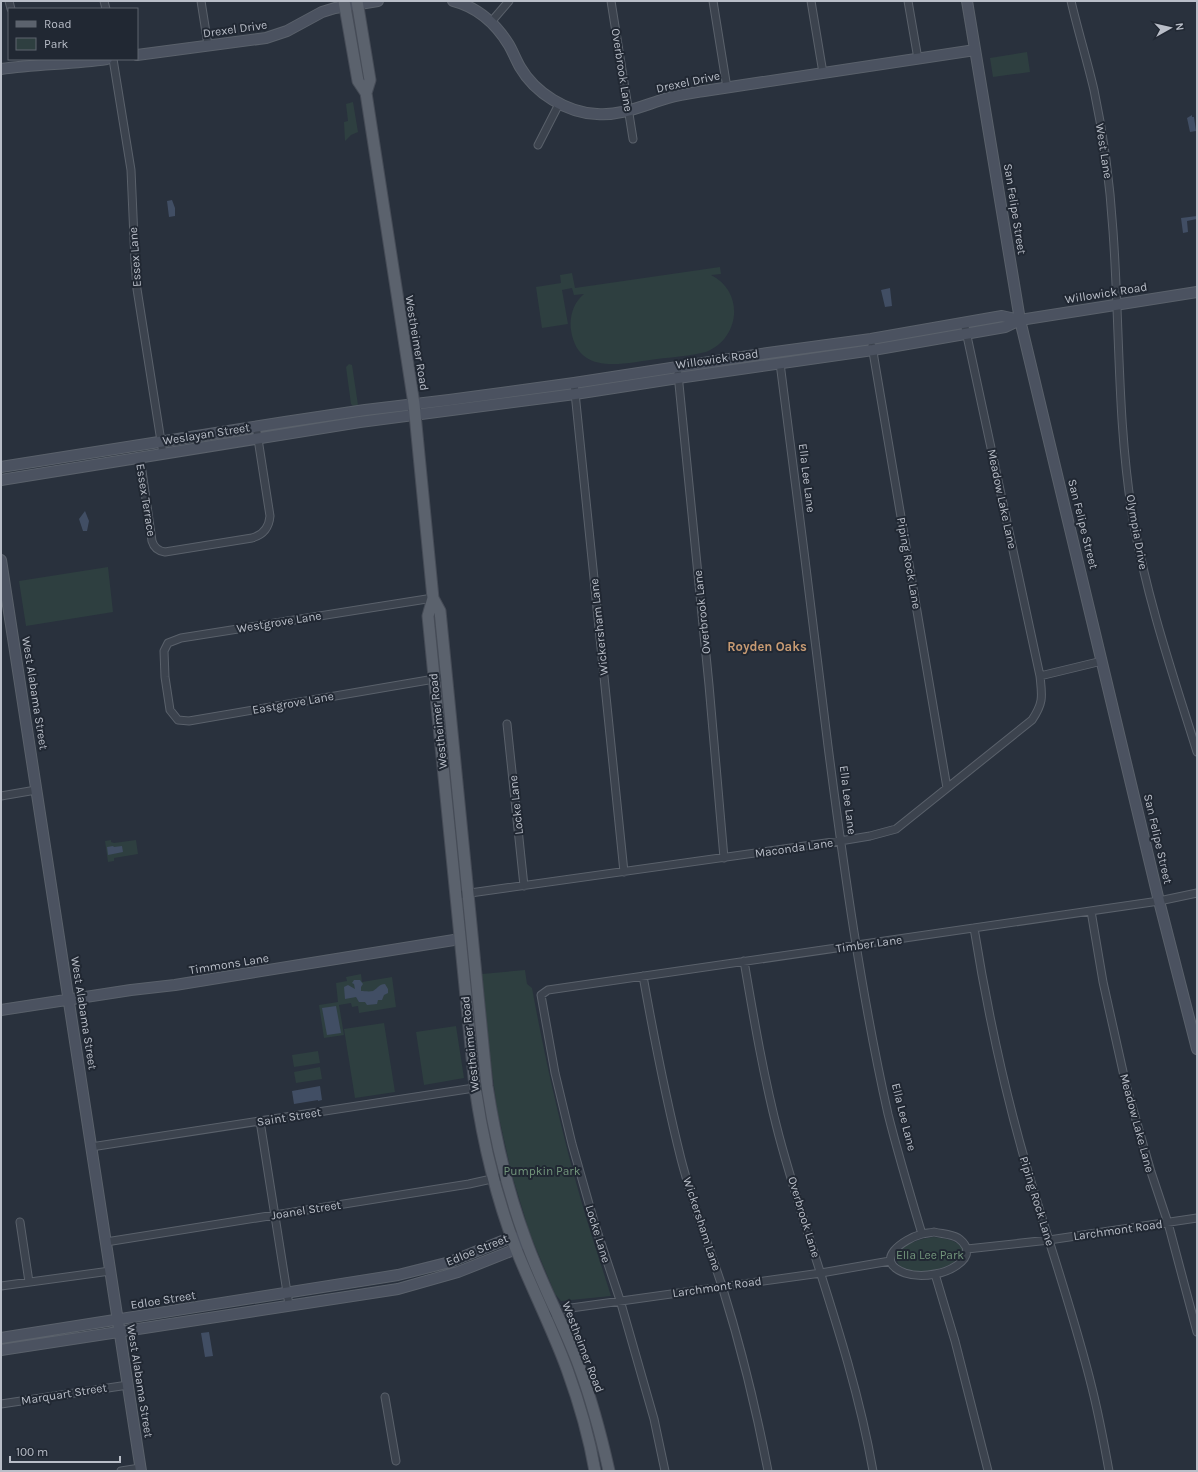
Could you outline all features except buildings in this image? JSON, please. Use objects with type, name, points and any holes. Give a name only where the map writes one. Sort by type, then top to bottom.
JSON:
[{"type":"main road","name":"Drexel Drive","points":[[138,55],[254,40],[274,36],[287,31],[322,12],[345,4],[378,1]]},
{"type":"main road","name":"Drexel Drive","points":[[453,1],[472,8],[491,22],[510,46],[520,68],[528,79],[549,97],[559,104],[573,110],[598,114],[628,111],[669,98],[726,88],[975,50]]},
{"type":"main road","name":"San Felipe Street","points":[[967,1],[1020,320],[1159,901],[1197,1049]]},
{"type":"main road","name":"Westheimer Road","points":[[357,3],[370,80],[366,93],[414,410],[433,598],[428,616],[475,1087],[484,1139],[494,1179],[512,1237],[566,1368],[587,1432],[596,1471]]},
{"type":"main road","name":"Westheimer Road","points":[[345,4],[358,82],[366,93]]},
{"type":"main road","points":[[1,69],[19,63],[39,66],[97,60]]},
{"type":"main road","name":"Willowick Road","points":[[414,410],[575,394],[873,350],[1005,327],[1020,320],[1197,292]]},
{"type":"main road","name":"Willowick Road","points":[[414,410],[677,366],[871,338],[1002,316],[1020,320]]},
{"type":"main road","name":"Ella Lee Lane","points":[[780,351],[780,363]]},
{"type":"main road","points":[[768,353],[780,363]]},
{"type":"main road","name":"Weslayan Street","points":[[1,468],[256,426],[365,410],[414,410]]},
{"type":"main road","name":"Weslayan Street","points":[[1,480],[360,422],[414,410]]},
{"type":"main road","name":"West Alabama Street","points":[[1,560],[141,1470]]},
{"type":"main road","name":"Westheimer Road","points":[[433,598],[440,611],[487,1086],[495,1137],[505,1176],[525,1239],[578,1363],[598,1430],[608,1471]]},
{"type":"main road","points":[[460,939],[467,946],[474,960]]},
{"type":"main road","name":"Timmons Lane","points":[[1,1010],[68,999],[175,985],[460,939]]},
{"type":"main road","points":[[467,1010],[480,1009]]},
{"type":"main road","name":"Edloe Street","points":[[4,1338],[287,1294],[403,1274],[450,1262],[512,1237],[525,1239]]},
{"type":"main road","name":"Edloe Street","points":[[5,1349],[398,1289],[458,1272],[516,1249],[525,1239]]},
{"type":"main road","points":[[370,1280],[372,1293]]},
{"type":"main road","points":[[218,1304],[220,1317]]},
{"type":"main road","points":[[4,1338],[5,1349]]},
{"type":"main road","points":[[587,1432],[598,1430]]},
{"type":"street","points":[[201,1],[208,46]]},
{"type":"street","points":[[491,22],[509,1]]},
{"type":"street","name":"Overbrook Lane","points":[[611,1],[632,139]]},
{"type":"street","points":[[713,1],[726,88]]},
{"type":"street","points":[[811,1],[822,73]]},
{"type":"street","points":[[908,1],[918,59]]},
{"type":"street","name":"West Lane","points":[[1071,1],[1094,90],[1103,139],[1113,229],[1118,304]]},
{"type":"street","name":"Essex Lane","points":[[113,60],[131,170],[134,261],[137,289],[163,454]]},
{"type":"street","points":[[538,145],[559,104]]},
{"type":"street","name":"Olympia Drive","points":[[1118,304],[1120,395],[1133,519],[1157,625],[1197,752]]},
{"type":"street","name":"Meadow Lake Lane","points":[[964,322],[1040,676]]},
{"type":"street","name":"Piping Rock Lane","points":[[871,338],[947,788]]},
{"type":"street","name":"Ella Lee Lane","points":[[780,363],[840,841],[855,946],[889,1116],[922,1234]]},
{"type":"street","name":"Overbrook Lane","points":[[677,366],[709,685],[724,858]]},
{"type":"street","name":"Wickersham Lane","points":[[574,383],[624,872]]},
{"type":"street","name":"Essex Terrace","points":[[140,457],[153,544],[159,551],[165,552],[252,538],[258,536],[266,529],[270,516],[256,426]]},
{"type":"street","name":"Westgrove Lane","points":[[166,684],[164,651],[168,643],[181,638],[433,598]]},
{"type":"street","points":[[1040,676],[1102,661]]},
{"type":"street","name":"Maconda Lane","points":[[456,895],[840,841],[870,836],[896,828],[1032,720],[1039,709],[1042,694],[1040,676]]},
{"type":"street","name":"Eastgrove Lane","points":[[166,684],[170,710],[178,720],[189,721],[446,677]]},
{"type":"street","name":"Locke Lane","points":[[507,724],[524,886]]},
{"type":"street","points":[[1,796],[36,790]]},
{"type":"street","name":"Timber Lane","points":[[541,995],[548,990],[1159,901],[1197,893]]},
{"type":"street","name":"Meadow Lake Lane","points":[[1091,911],[1103,982],[1126,1085],[1151,1172],[1168,1223],[1197,1332]]},
{"type":"street","name":"Piping Rock Lane","points":[[974,928],[985,995],[1007,1094],[1092,1387],[1109,1471]]},
{"type":"street","name":"Overbrook Lane","points":[[744,961],[759,1045],[779,1136],[842,1342],[860,1407],[873,1471]]},
{"type":"street","name":"Wickersham Lane","points":[[643,976],[657,1056],[682,1161],[722,1286],[748,1375],[758,1416],[768,1471]]},
{"type":"street","name":"Locke Lane","points":[[541,995],[555,1073],[572,1144],[595,1226],[620,1300],[654,1419],[666,1471]]},
{"type":"street","name":"Saint Street","points":[[91,1147],[487,1086]]},
{"type":"street","points":[[260,1121],[289,1306]]},
{"type":"street","name":"Joanel Street","points":[[106,1242],[469,1184],[505,1176]]},
{"type":"street","name":"Larchmont Road","points":[[967,1249],[1049,1240],[1197,1218]]},
{"type":"street","points":[[20,1222],[28,1282]]},
{"type":"street","points":[[934,1232],[959,1238],[964,1242],[967,1249],[963,1261],[946,1271],[935,1274],[908,1274],[899,1271],[890,1261],[894,1250],[901,1244],[922,1234],[934,1232]]},
{"type":"street","name":"Larchmont Road","points":[[545,1316],[556,1311],[620,1300],[821,1273],[890,1261]]},
{"type":"street","points":[[1,1286],[110,1271]]},
{"type":"street","points":[[935,1274],[955,1341],[988,1471]]},
{"type":"street","name":"Marquart Street","points":[[1,1404],[128,1384]]},
{"type":"street","points":[[385,1397],[396,1461]]},
{"type":"street","points":[[121,1471],[141,1470]]},
{"type":"green space","points":[[1027,52],[1030,72],[993,77],[990,58]]},
{"type":"green space","points":[[353,102],[358,132],[351,135],[345,141],[344,122],[348,121],[346,104]]},
{"type":"green space","points":[[720,267],[721,274],[711,275],[722,283],[729,292],[733,303],[734,315],[726,337],[717,346],[706,352],[631,363],[604,364],[593,361],[583,355],[575,345],[571,330],[571,320],[577,301],[584,294],[574,295],[572,288],[562,290],[568,324],[542,328],[536,287],[561,283],[560,275],[572,273],[575,288]]},
{"type":"green space","points":[[349,364],[352,365],[358,405],[353,406],[351,404],[346,367]]},
{"type":"green space","points":[[108,567],[113,612],[26,626],[19,581]]},
{"type":"green space","points":[[111,840],[111,842],[114,843],[136,840],[138,854],[114,858],[114,861],[108,862],[105,841]]},
{"type":"green space","name":"Pumpkin Park","points":[[525,970],[527,984],[532,988],[542,1041],[574,1174],[611,1296],[561,1301],[555,1294],[530,1234],[512,1175],[497,1109],[482,974]]},
{"type":"green space","points":[[361,974],[362,982],[392,977],[396,1007],[359,1013],[358,1006],[352,1007],[351,1003],[339,1005],[344,1035],[324,1038],[319,1005],[338,1002],[336,983],[347,981],[346,977]]},
{"type":"green space","points":[[384,1023],[395,1092],[355,1098],[344,1029]]},
{"type":"green space","points":[[456,1026],[464,1078],[424,1085],[416,1032]]},
{"type":"green space","points":[[318,1051],[320,1063],[294,1067],[292,1055]]},
{"type":"green space","points":[[320,1067],[322,1079],[296,1083],[294,1072]]},
{"type":"green space","name":"Ella Lee Park","points":[[934,1237],[957,1243],[963,1249],[960,1258],[940,1269],[924,1272],[909,1271],[899,1265],[897,1260],[898,1254],[905,1246],[923,1239]]},
{"type":"water","points":[[1192,115],[1192,117],[1194,117],[1196,131],[1190,132],[1187,118]]},
{"type":"water","points":[[172,200],[175,208],[175,216],[169,217],[167,201]]},
{"type":"water","points":[[1197,216],[1197,219],[1187,221],[1188,232],[1183,233],[1181,218]]},
{"type":"water","points":[[890,288],[892,306],[885,307],[881,290]]},
{"type":"water","points":[[85,511],[89,521],[87,531],[83,531],[79,519]]},
{"type":"water","points":[[122,846],[123,852],[108,855],[107,847]]},
{"type":"water","points":[[354,980],[360,980],[363,984],[361,991],[373,991],[380,985],[385,984],[388,989],[388,993],[384,995],[382,1000],[378,1000],[377,1004],[367,1005],[365,1002],[359,1002],[356,997],[345,999],[344,987],[348,985],[355,989],[354,984],[352,983]]},
{"type":"water","points":[[336,1006],[341,1033],[327,1035],[322,1008]]},
{"type":"water","points":[[320,1086],[322,1100],[294,1104],[292,1091]]},
{"type":"water","points":[[209,1332],[213,1356],[205,1357],[201,1333]]},
{"type":"district","name":"Royden Oaks","points":[[767,646]]}]
